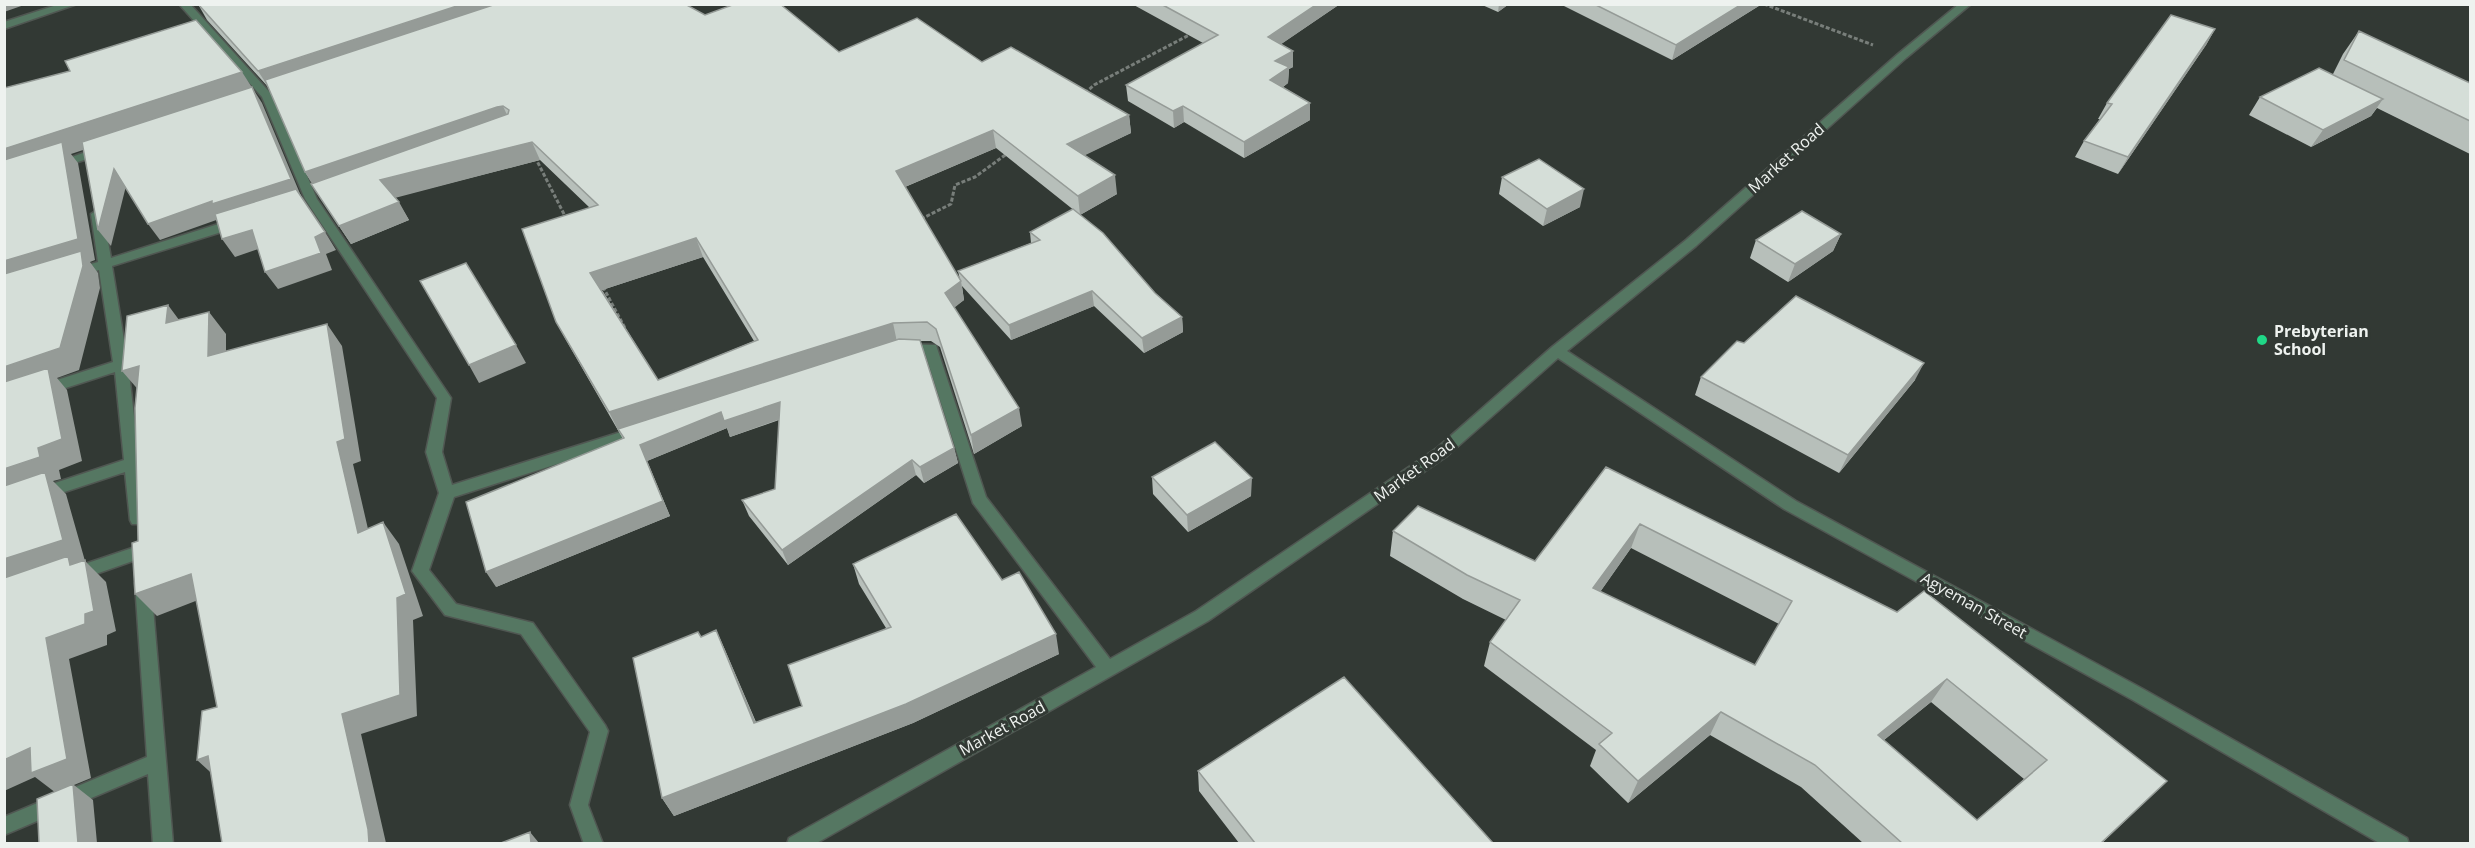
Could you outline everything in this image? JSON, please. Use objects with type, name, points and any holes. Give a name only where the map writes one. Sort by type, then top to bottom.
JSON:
[{"type":"street","points":[[4,26],[72,4]]},
{"type":"street","points":[[184,4],[267,96],[311,199],[444,398],[434,452],[447,493],[420,571],[451,610],[527,628],[599,731],[579,806],[594,843]]},
{"type":"street","name":"Market Road","points":[[796,843],[1202,616],[1442,452],[1557,351],[1691,243],[1902,56],[1966,4]]},
{"type":"street","points":[[45,168],[86,161],[117,145]]},
{"type":"street","points":[[94,200],[107,263],[134,463],[163,843]]},
{"type":"street","points":[[62,278],[254,217]]},
{"type":"street","points":[[892,351],[903,347],[931,348],[979,499],[1108,669]]},
{"type":"street","name":"Agyeman Street","points":[[1557,351],[1790,505],[2137,694],[2400,843]]},
{"type":"street","points":[[4,403],[121,365]]},
{"type":"street","points":[[447,493],[652,428]]},
{"type":"street","points":[[4,506],[134,463]]},
{"type":"street","points":[[61,579],[141,552]]},
{"type":"street","points":[[4,826],[157,762]]},
{"type":"path","points":[[1764,4],[1902,56]]},
{"type":"path","points":[[1077,99],[1094,85],[1194,32]]},
{"type":"path","points":[[532,150],[569,223]]},
{"type":"path","points":[[919,220],[951,204],[955,185],[975,177],[1010,152]]},
{"type":"path","points":[[602,285],[630,337]]},
{"type":"building","points":[[198,4],[463,4],[258,71]]},
{"type":"building","points":[[496,4],[685,4],[705,15],[735,4],[780,4],[839,52],[917,18],[982,62],[1011,47],[1129,115],[1067,144],[1115,175],[1078,196],[993,130],[896,171],[961,281],[945,293],[1019,408],[971,435],[936,329],[927,322],[893,323],[609,412],[556,322],[522,229],[598,205],[532,142],[380,180],[399,202],[339,226],[311,184],[508,114],[509,110],[503,106],[497,107],[305,172],[265,80]],"holes":[[[696,238],[758,340],[658,380],[590,273]]]},
{"type":"building","points":[[1161,4],[1317,4],[1268,37],[1293,51],[1275,61],[1289,67],[1270,80],[1310,103],[1244,142],[1183,106],[1173,111],[1126,85],[1218,35]]},
{"type":"building","points":[[1594,4],[1742,4],[1676,45]]},
{"type":"building","points":[[2171,15],[2215,29],[2128,157],[2084,141],[2112,104],[2107,103]]},
{"type":"building","points":[[196,20],[242,72],[4,149],[4,88],[70,71],[65,61]]},
{"type":"building","points":[[2359,31],[2470,83],[2470,121],[2344,60]]},
{"type":"building","points":[[2319,68],[2383,99],[2323,130],[2260,97]]},
{"type":"building","points":[[252,87],[291,179],[212,204],[212,201],[148,224],[114,169],[98,230],[82,142]]},
{"type":"building","points":[[62,142],[78,239],[4,261],[4,160]]},
{"type":"building","points":[[1539,159],[1584,189],[1547,209],[1502,177]]},
{"type":"building","points":[[296,189],[325,232],[315,237],[321,253],[265,272],[252,230],[222,239],[215,214]]},
{"type":"building","points":[[1073,209],[1103,233],[1155,293],[1182,317],[1142,338],[1092,291],[1009,325],[958,271],[1040,240],[1030,232]]},
{"type":"building","points":[[1802,211],[1841,234],[1795,264],[1756,240]]},
{"type":"building","points":[[81,251],[83,266],[60,348],[4,367],[4,274]]},
{"type":"building","points":[[466,263],[516,345],[469,365],[420,281]]},
{"type":"building","points":[[1796,296],[1924,363],[1848,455],[1701,377],[1737,341],[1744,343]]},
{"type":"building","points":[[168,305],[166,323],[209,312],[208,356],[327,324],[345,439],[337,442],[358,533],[383,522],[406,594],[397,598],[400,695],[342,714],[368,829],[369,843],[222,843],[208,756],[197,760],[202,711],[217,707],[191,574],[135,594],[132,543],[138,541],[135,408],[139,366],[122,371],[127,316]]},
{"type":"building","points":[[899,339],[920,340],[954,448],[920,467],[912,460],[782,550],[742,500],[775,489],[780,402],[724,421],[721,412],[640,445],[663,501],[486,572],[466,502],[624,438],[618,429]]},
{"type":"building","points":[[48,368],[62,439],[38,448],[40,457],[4,469],[4,382]]},
{"type":"building","points":[[1215,442],[1252,478],[1187,515],[1152,477]]},
{"type":"building","points":[[1606,467],[1897,612],[1924,591],[2167,781],[2101,843],[1902,843],[1815,765],[1721,712],[1638,781],[1599,744],[1612,733],[1490,642],[1520,600],[1467,575],[1393,531],[1418,506],[1535,561]],"holes":[[[1640,524],[1792,601],[1755,665],[1593,588]],[[1947,679],[2047,760],[1977,820],[1878,735]]]},
{"type":"building","points":[[45,472],[63,540],[4,559],[4,486]]},
{"type":"building","points":[[956,514],[1002,580],[1019,572],[1056,634],[906,704],[662,798],[633,658],[698,632],[701,637],[716,630],[754,723],[802,706],[788,665],[891,627],[853,564]]},
{"type":"building","points":[[68,556],[70,565],[85,560],[94,611],[85,614],[85,624],[46,638],[67,759],[31,773],[30,748],[4,760],[4,578]]},
{"type":"building","points":[[1344,677],[1493,843],[1255,843],[1198,771]]},
{"type":"building","points":[[73,784],[78,843],[39,843],[37,799]]},
{"type":"building","points":[[530,832],[531,843],[501,843]]},
{"type":"place","name":"Prebyterian School","points":[[2262,340]]}]
